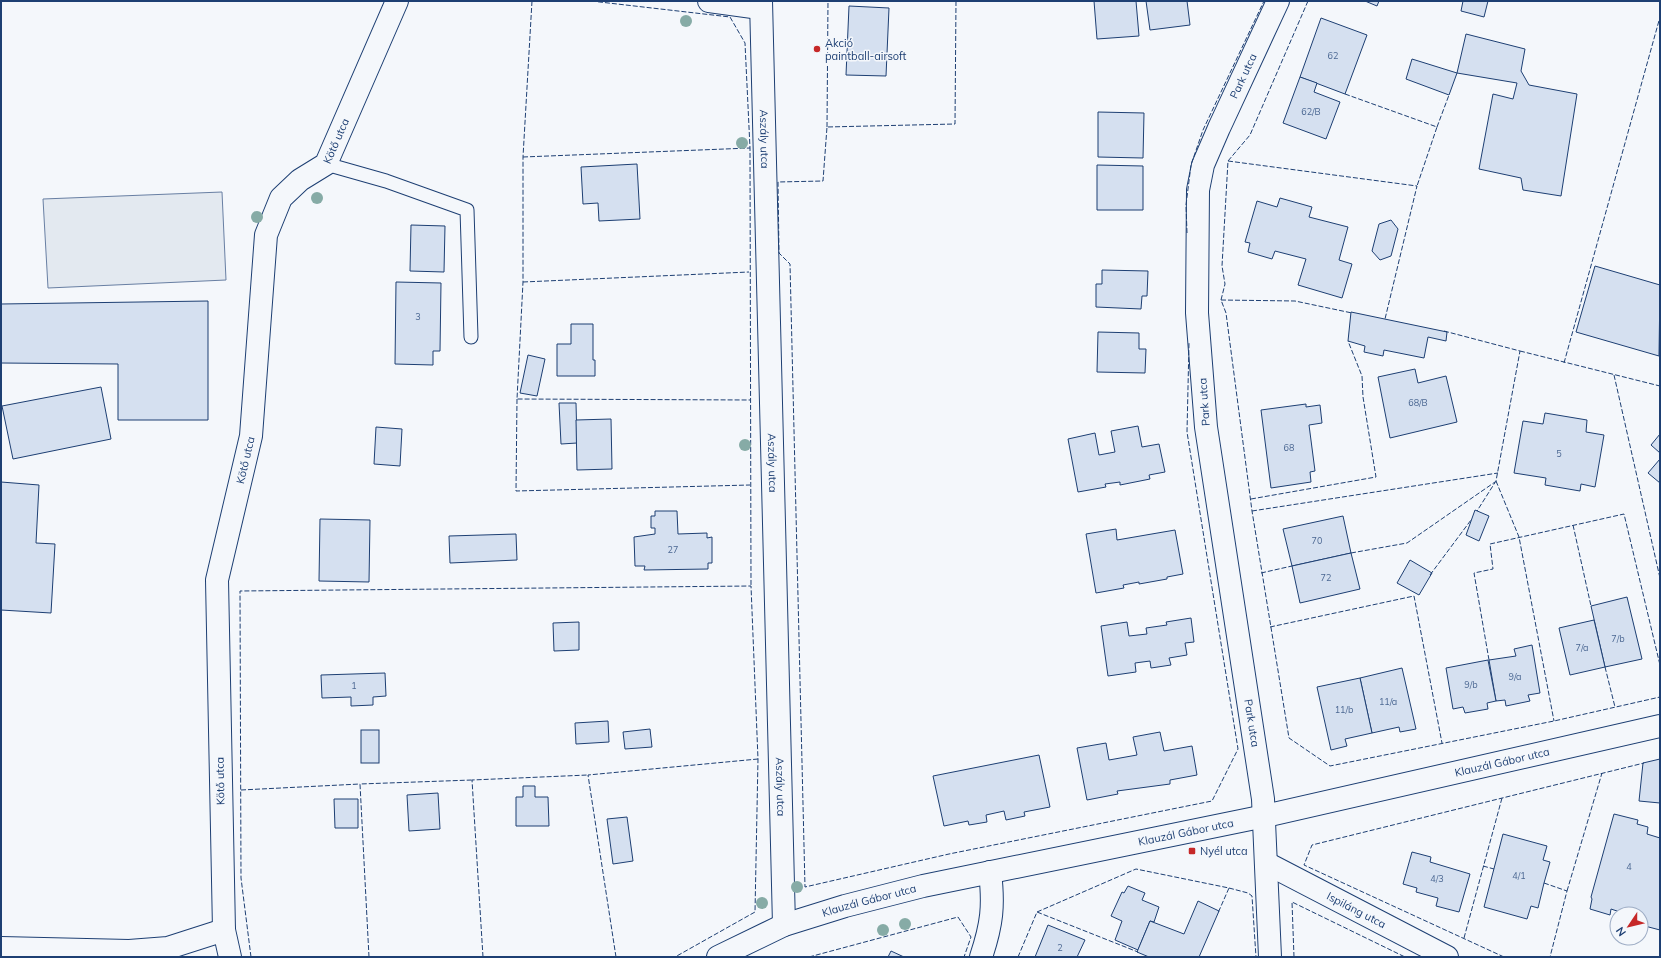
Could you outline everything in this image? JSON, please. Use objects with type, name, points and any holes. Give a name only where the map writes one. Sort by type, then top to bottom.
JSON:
[{"type":"street","name":"Kötő utca","points":[[230,957],[224,930],[217,580],[251,436],[266,235],[281,198],[300,180],[326,164],[398,1]]},
{"type":"street","points":[[709,1],[760,4]]},
{"type":"street","name":"Park utca","points":[[1265,816],[1206,427],[1197,313],[1198,190],[1203,164],[1278,1]]},
{"type":"street","name":"Aszály utca","points":[[760,4],[784,925]]},
{"type":"street","name":"Klauzál Gábor utca","points":[[718,957],[784,925],[845,906],[990,872],[1265,816],[1660,726]]},
{"type":"street","points":[[1265,816],[1270,957]]},
{"type":"street","name":"Ispiláng utca","points":[[1266,863],[1448,957]]},
{"type":"street","points":[[981,957],[988,937],[993,911],[990,872]]},
{"type":"street","points":[[1,948],[129,950],[168,948],[224,930]]},
{"type":"lane","points":[[326,164],[386,181],[467,210],[470,337]]},
{"type":"shaded area","points":[[222,192],[226,280],[48,288],[43,199]]},
{"type":"building","points":[[1094,1],[1136,1],[1139,36],[1097,39]]},
{"type":"building","points":[[1146,1],[1187,1],[1190,25],[1150,30]]},
{"type":"building","points":[[1365,1],[1379,1],[1377,6]]},
{"type":"building","points":[[1463,1],[1488,1],[1484,17],[1461,11]]},
{"type":"building","points":[[849,6],[889,8],[886,76],[846,75]]},
{"type":"building","points":[[1321,18],[1367,35],[1345,94],[1300,77]]},
{"type":"building","points":[[1466,34],[1525,49],[1521,71],[1529,85],[1577,94],[1561,196],[1523,190],[1521,178],[1479,169],[1493,94],[1513,99],[1517,83],[1457,73]]},
{"type":"building","points":[[1412,59],[1457,73],[1449,95],[1406,79]]},
{"type":"building","points":[[1300,77],[1317,83],[1314,92],[1340,102],[1326,139],[1283,123]]},
{"type":"building","points":[[1098,112],[1144,113],[1143,158],[1098,157]]},
{"type":"building","points":[[637,164],[640,219],[599,221],[598,203],[583,204],[581,167]]},
{"type":"building","points":[[1097,165],[1143,166],[1143,210],[1097,210]]},
{"type":"building","points":[[1280,198],[1312,207],[1309,217],[1348,227],[1339,260],[1352,264],[1342,298],[1298,285],[1306,259],[1275,251],[1272,259],[1248,252],[1250,243],[1245,242],[1257,201],[1277,207]]},
{"type":"building","points":[[1391,220],[1398,229],[1391,256],[1380,260],[1372,251],[1379,224]]},
{"type":"building","points":[[411,225],[445,226],[444,272],[410,271]]},
{"type":"building","points":[[1595,266],[1660,285],[1659,356],[1576,332]]},
{"type":"building","points":[[1102,270],[1148,271],[1147,296],[1142,296],[1141,309],[1096,307],[1096,284],[1102,284]]},
{"type":"building","points":[[396,282],[441,283],[440,351],[433,351],[433,365],[395,364]]},
{"type":"building","points":[[208,301],[208,420],[118,420],[118,364],[1,363],[1,304]]},
{"type":"building","points":[[1351,312],[1447,332],[1446,341],[1428,337],[1424,358],[1384,350],[1383,356],[1364,352],[1365,346],[1348,341]]},
{"type":"building","points":[[571,324],[593,324],[593,360],[595,360],[595,376],[557,376],[557,344],[571,344]]},
{"type":"building","points":[[1098,332],[1139,333],[1139,349],[1146,349],[1145,373],[1097,372]]},
{"type":"building","points":[[528,355],[545,359],[537,396],[520,393]]},
{"type":"building","points":[[1415,369],[1418,383],[1446,376],[1457,422],[1390,438],[1378,377]]},
{"type":"building","points":[[101,387],[111,439],[13,459],[2,406]]},
{"type":"building","points":[[559,403],[576,403],[577,443],[561,444]]},
{"type":"building","points":[[1306,404],[1306,407],[1320,405],[1322,423],[1309,425],[1315,471],[1310,472],[1311,482],[1271,488],[1261,410]]},
{"type":"building","points":[[1545,413],[1587,420],[1586,432],[1604,435],[1595,487],[1581,484],[1580,491],[1545,485],[1546,478],[1514,473],[1523,421],[1543,424]]},
{"type":"building","points":[[611,419],[612,469],[577,470],[576,420]]},
{"type":"building","points":[[1138,426],[1142,447],[1159,444],[1165,472],[1149,475],[1150,479],[1120,485],[1120,482],[1105,484],[1106,487],[1078,492],[1068,439],[1095,433],[1099,455],[1115,452],[1111,431]]},
{"type":"building","points":[[376,427],[402,429],[400,466],[374,464]]},
{"type":"building","points":[[1660,434],[1660,453],[1651,445]]},
{"type":"building","points":[[1660,459],[1660,483],[1648,473]]},
{"type":"building","points":[[1,482],[39,485],[36,543],[55,544],[51,613],[1,610]]},
{"type":"building","points":[[1475,510],[1489,516],[1479,541],[1466,535]]},
{"type":"building","points":[[655,511],[677,511],[678,534],[707,533],[707,538],[712,537],[712,563],[708,563],[708,569],[644,570],[645,566],[635,566],[634,537],[655,534],[655,528],[651,528],[651,516],[655,516]]},
{"type":"building","points":[[1343,516],[1351,553],[1292,566],[1283,529]]},
{"type":"building","points":[[320,519],[370,520],[369,582],[319,581]]},
{"type":"building","points":[[1116,529],[1117,540],[1175,530],[1183,574],[1167,577],[1167,579],[1123,585],[1124,588],[1096,593],[1086,534]]},
{"type":"building","points":[[516,534],[517,560],[450,563],[449,536]]},
{"type":"building","points":[[1351,553],[1360,589],[1300,603],[1292,566]]},
{"type":"building","points":[[1410,560],[1432,573],[1419,595],[1397,583]]},
{"type":"building","points":[[1627,597],[1642,659],[1605,667],[1591,606]]},
{"type":"building","points":[[1191,618],[1194,642],[1185,643],[1187,655],[1169,658],[1171,665],[1151,668],[1150,661],[1135,663],[1136,672],[1108,676],[1101,626],[1127,622],[1129,636],[1147,634],[1146,628],[1167,625],[1166,622]]},
{"type":"building","points":[[1594,620],[1605,667],[1570,675],[1559,628]]},
{"type":"building","points":[[579,622],[579,650],[554,651],[553,623]]},
{"type":"building","points":[[1532,645],[1540,693],[1528,695],[1530,701],[1506,706],[1505,700],[1496,701],[1489,660],[1516,656],[1514,649]]},
{"type":"building","points":[[1488,660],[1496,701],[1487,703],[1488,709],[1465,713],[1463,707],[1453,709],[1446,668]]},
{"type":"building","points":[[1402,668],[1416,729],[1400,732],[1399,727],[1372,733],[1360,678]]},
{"type":"building","points":[[385,673],[386,696],[373,697],[373,705],[351,706],[351,697],[322,698],[321,675]]},
{"type":"building","points":[[1360,678],[1372,733],[1345,739],[1347,746],[1331,750],[1317,687]]},
{"type":"building","points":[[608,721],[609,742],[576,744],[575,723]]},
{"type":"building","points":[[650,729],[652,747],[625,749],[623,732]]},
{"type":"building","points":[[361,730],[379,730],[379,763],[361,763]]},
{"type":"building","points":[[1160,732],[1164,751],[1192,746],[1197,775],[1170,780],[1170,784],[1117,791],[1118,794],[1087,800],[1077,748],[1106,743],[1109,760],[1137,755],[1133,737]]},
{"type":"building","points":[[1039,755],[1050,807],[1024,812],[1025,816],[1006,820],[1004,811],[986,815],[987,822],[969,825],[968,821],[944,826],[933,776]]},
{"type":"building","points":[[1660,759],[1660,803],[1639,801],[1643,763]]},
{"type":"building","points":[[523,786],[535,786],[535,797],[548,797],[549,826],[516,826],[516,797],[523,797]]},
{"type":"building","points":[[438,793],[440,829],[409,831],[407,795]]},
{"type":"building","points":[[334,799],[358,799],[358,828],[335,828]]},
{"type":"building","points":[[1614,814],[1638,820],[1637,824],[1648,827],[1647,834],[1660,838],[1660,930],[1649,927],[1649,906],[1609,906],[1609,915],[1590,909],[1591,897]]},
{"type":"building","points":[[627,817],[633,861],[613,864],[607,819]]},
{"type":"building","points":[[1503,834],[1547,846],[1543,860],[1550,862],[1538,908],[1531,906],[1527,919],[1484,907]]},
{"type":"building","points":[[1412,852],[1431,857],[1430,862],[1470,874],[1459,912],[1436,906],[1438,898],[1416,892],[1417,888],[1403,884]]},
{"type":"building","points":[[1128,886],[1145,893],[1142,900],[1159,907],[1154,922],[1150,921],[1138,950],[1115,940],[1122,921],[1111,916],[1122,892],[1124,893]]},
{"type":"building","points":[[1198,901],[1219,911],[1199,957],[1149,957],[1137,952],[1150,921],[1184,934]]},
{"type":"building","points":[[1048,925],[1085,940],[1077,957],[1035,957]]},
{"type":"building","points":[[891,951],[904,957],[888,957]]},
{"type":"fence","points":[[532,1],[523,157],[523,282],[517,399],[750,400]]},
{"type":"fence","points":[[591,1],[730,17],[745,43],[750,148],[751,586]]},
{"type":"fence","points":[[827,127],[828,1]]},
{"type":"fence","points":[[956,1],[955,124],[827,127],[823,181],[778,182],[779,253],[790,264],[805,887],[949,854],[1212,801],[1238,749],[1187,432],[1189,343]]},
{"type":"fence","points":[[1187,233],[1186,205],[1191,165],[1203,130],[1264,1]]},
{"type":"fence","points":[[1308,1],[1250,135],[1228,161],[1222,266],[1225,284],[1221,300],[1226,313],[1252,511],[1289,738],[1330,766],[1554,721],[1660,697]]},
{"type":"fence","points":[[1564,363],[1660,17]]},
{"type":"fence","points":[[1345,94],[1437,127],[1417,186]]},
{"type":"fence","points":[[1437,127],[1449,95]]},
{"type":"fence","points":[[523,157],[750,148]]},
{"type":"fence","points":[[1228,161],[1417,186],[1385,319]]},
{"type":"fence","points":[[523,282],[749,272]]},
{"type":"fence","points":[[1221,300],[1295,301],[1352,313]]},
{"type":"fence","points":[[1444,331],[1520,351],[1496,481],[1477,511]]},
{"type":"fence","points":[[1251,499],[1376,477],[1363,397],[1362,376],[1348,341]]},
{"type":"fence","points":[[1520,351],[1660,386]]},
{"type":"fence","points":[[1614,375],[1660,578]]},
{"type":"fence","points":[[517,399],[516,491],[750,485]]},
{"type":"fence","points":[[1252,511],[1498,473]]},
{"type":"fence","points":[[1496,481],[1519,537],[1554,721]]},
{"type":"fence","points":[[1351,553],[1407,543],[1495,482]]},
{"type":"fence","points":[[1489,660],[1474,573],[1493,569],[1490,544],[1624,514],[1660,665]]},
{"type":"fence","points":[[1430,575],[1471,520]]},
{"type":"fence","points":[[1573,525],[1591,606]]},
{"type":"fence","points":[[1261,573],[1292,566]]},
{"type":"fence","points":[[251,957],[241,878],[240,591],[751,586],[758,759],[755,912],[675,957]]},
{"type":"fence","points":[[1270,627],[1414,596],[1442,743]]},
{"type":"fence","points":[[1605,667],[1615,707]]},
{"type":"fence","points":[[616,957],[588,775],[758,759]]},
{"type":"fence","points":[[1504,957],[1304,865],[1312,845],[1644,763]]},
{"type":"fence","points":[[1567,891],[1602,773]]},
{"type":"fence","points":[[483,957],[472,780],[588,775]]},
{"type":"fence","points":[[369,957],[360,784],[472,780]]},
{"type":"fence","points":[[241,790],[360,784]]},
{"type":"fence","points":[[1464,938],[1502,798]]},
{"type":"fence","points":[[1483,866],[1494,869]]},
{"type":"fence","points":[[1037,912],[1136,869],[1229,888],[1218,913]]},
{"type":"fence","points":[[1544,883],[1567,891],[1550,957]]},
{"type":"fence","points":[[1229,888],[1248,893],[1252,896],[1256,957]]},
{"type":"fence","points":[[1294,957],[1292,902],[1405,957]]},
{"type":"fence","points":[[1018,957],[1037,912],[1138,952]]},
{"type":"fence","points":[[809,957],[958,917],[971,937],[964,957]]},
{"type":"fence","points":[[173,957],[195,957]]},
{"type":"place","name":"Akció paintball-airsoft","points":[[817,49]]},
{"type":"place","name":"Nyél utca","points":[[1192,851]]}]
